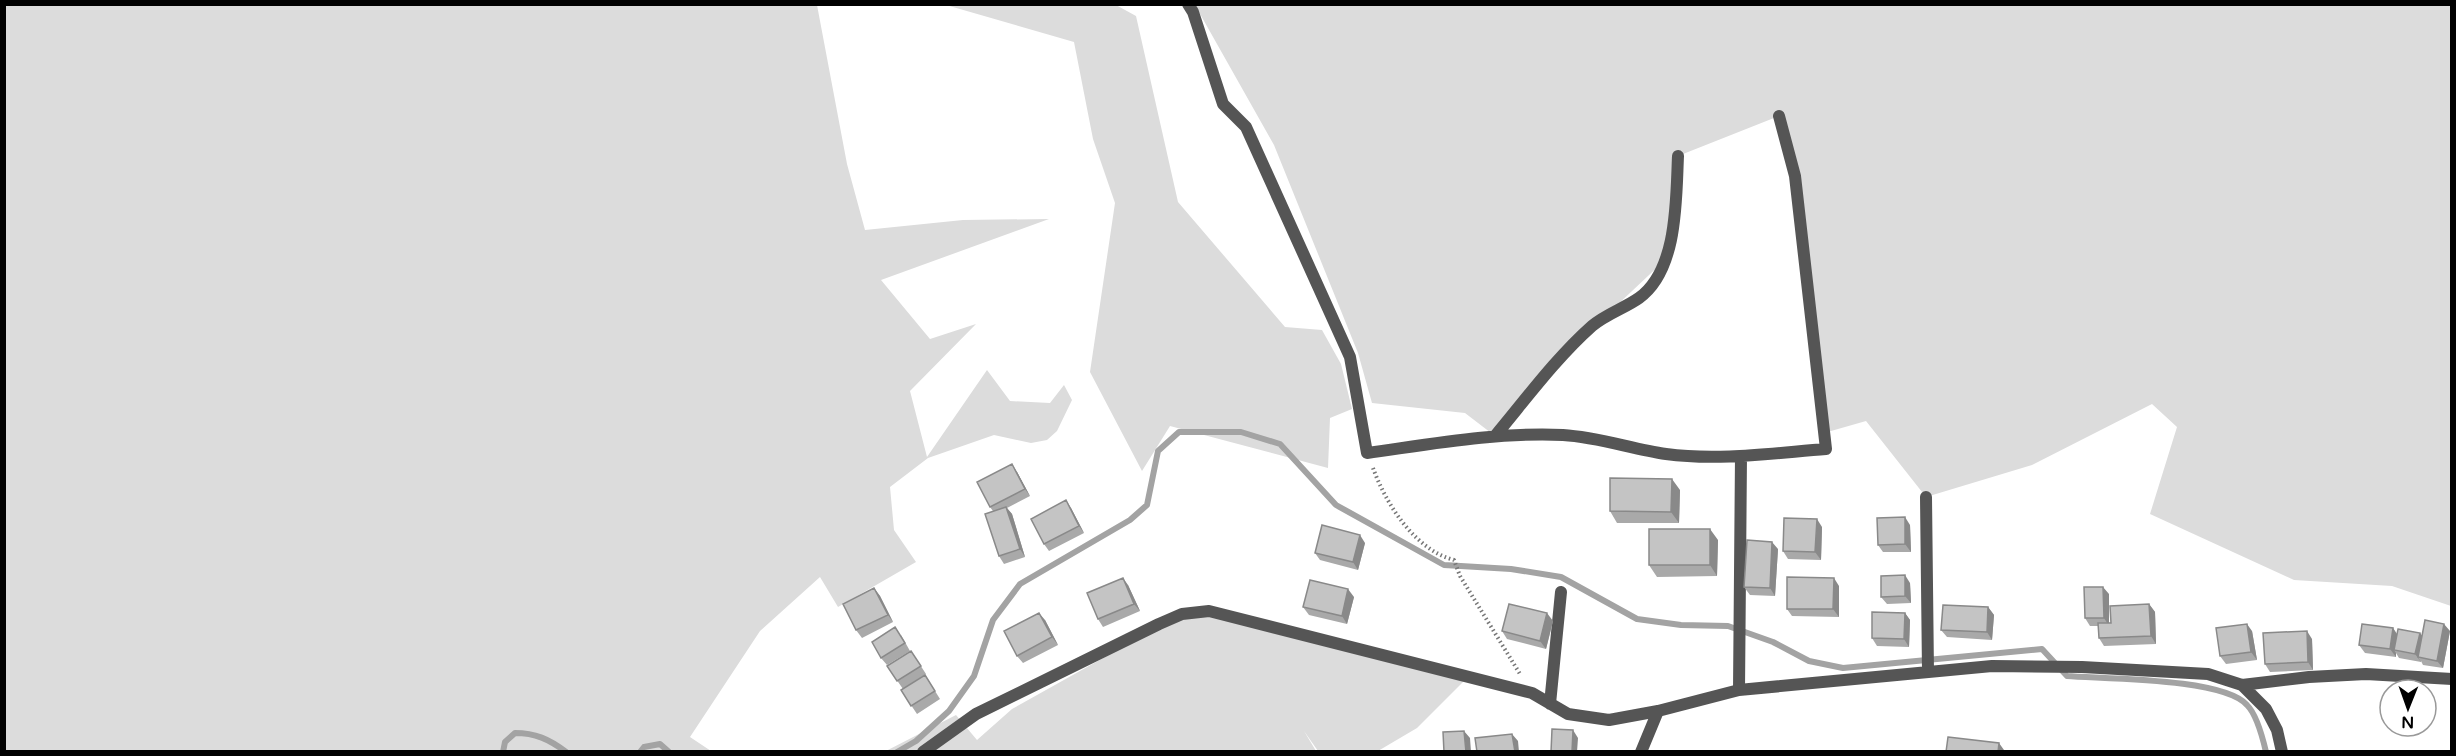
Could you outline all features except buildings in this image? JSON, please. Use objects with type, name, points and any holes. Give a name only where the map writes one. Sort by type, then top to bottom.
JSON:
[{"type":"street","points":[[1188,4],[1193,12],[1223,104],[1246,127],[1350,357],[1367,453],[1495,436],[1564,435],[1667,454],[1741,456],[1826,449],[1795,176],[1779,116]]},
{"type":"street","points":[[1495,436],[1564,355],[1594,324],[1641,297],[1657,280],[1668,252],[1676,213],[1677,156]]},
{"type":"street","points":[[1739,690],[1741,456]]},
{"type":"street","points":[[1926,497],[1928,672]]},
{"type":"street","points":[[1550,704],[1561,592]]},
{"type":"street","points":[[923,752],[976,714],[1159,624],[1182,614],[1209,611],[1532,693],[1568,714],[1609,720],[1658,711],[1739,690],[1992,666],[2082,667],[2208,674],[2242,685],[2309,677],[2366,674],[2451,679]]},
{"type":"street","points":[[2242,685],[2266,709],[2277,730],[2282,752]]},
{"type":"street","points":[[1641,752],[1658,711]]},
{"type":"path","points":[[1367,453],[1382,492],[1395,514],[1431,549],[1445,558],[1454,560],[1460,576],[1532,693]]},
{"type":"shaded area","points":[[4,5],[817,5],[847,164],[865,230],[963,220],[1049,219],[881,280],[930,339],[976,324],[910,391],[927,457],[987,370],[1010,401],[1050,403],[1064,385],[1072,400],[1057,431],[1047,440],[1031,443],[994,435],[928,458],[890,487],[894,530],[916,562],[838,607],[820,577],[760,631],[690,737],[711,751],[5,751]]},
{"type":"shaded area","points":[[946,5],[1116,5],[1136,16],[1178,202],[1285,327],[1322,330],[1341,364],[1352,409],[1330,418],[1328,468],[1170,426],[1142,471],[1090,372],[1115,203],[1093,139],[1074,42]]},
{"type":"shaded area","points":[[1195,5],[2451,5],[2451,606],[2392,586],[2294,580],[2150,514],[2177,427],[2152,404],[2032,465],[1926,497],[1866,421],[1824,433],[1805,231],[1779,116],[1678,156],[1665,260],[1564,355],[1495,436],[1465,413],[1372,403],[1358,353],[1274,145]]},
{"type":"shaded area","points":[[1219,613],[1468,677],[1417,728],[1378,751],[1318,751],[1304,731],[1316,751],[884,752],[956,715],[977,740],[1012,709],[1182,614]]},
{"type":"waterway","points":[[897,752],[916,741],[949,711],[974,676],[993,620],[1020,584],[1130,520],[1147,505],[1158,451],[1179,432],[1241,432],[1280,444],[1336,505],[1444,565],[1511,569],[1561,577],[1637,619],[1681,625],[1728,626],[1773,642],[1809,661],[1843,668],[2042,649],[2067,676],[2134,679],[2190,685],[2234,696],[2247,705],[2253,714],[2266,752]]},
{"type":"waterway","points":[[503,752],[505,742],[515,733],[542,738],[566,752]]},
{"type":"waterway","points":[[640,752],[644,747],[660,744],[669,752]]}]
